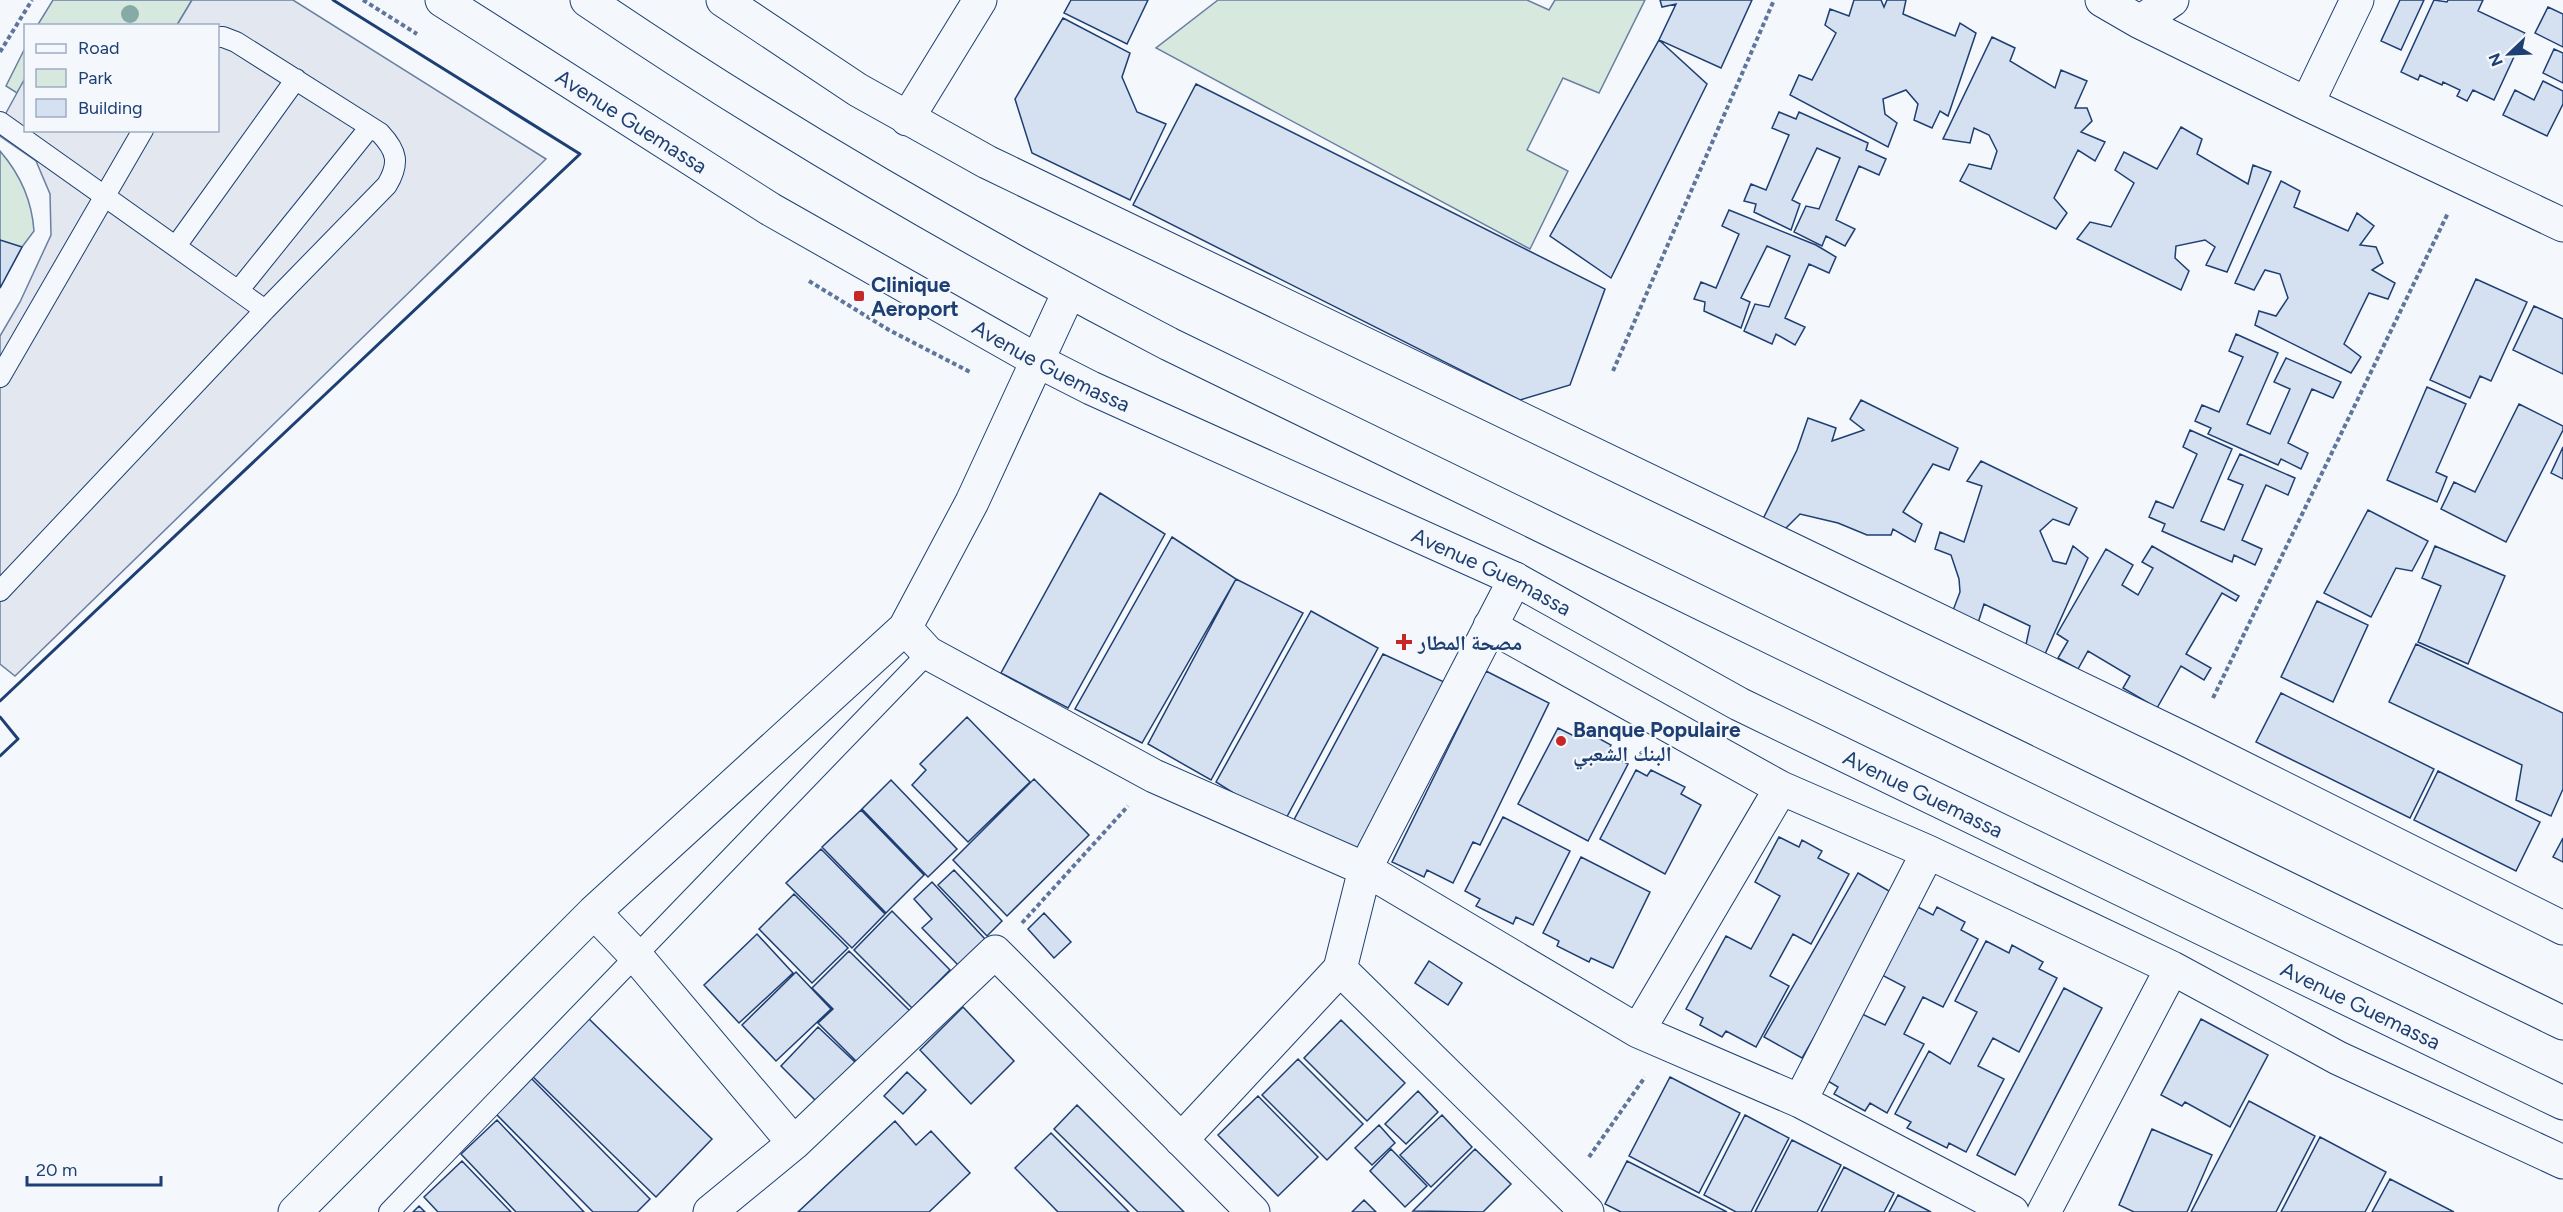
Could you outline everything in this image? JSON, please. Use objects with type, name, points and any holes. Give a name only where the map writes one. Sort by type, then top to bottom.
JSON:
[{"type":"street","name":"Avenue Guemassa","points":[[442,0],[770,209],[1038,362],[1515,579],[1739,704],[2563,1103]]},
{"type":"street","points":[[587,0],[856,172],[1069,292],[1169,344],[2563,1023]]},
{"type":"street","points":[[723,0],[801,54],[907,119],[1067,202],[1654,481],[2114,704],[2563,928]]},
{"type":"street","points":[[907,119],[980,0]]},
{"type":"street","points":[[2102,0],[2140,22],[2307,104],[2563,225]]},
{"type":"street","points":[[2140,22],[2172,0]]},
{"type":"street","points":[[2307,104],[2356,0]]},
{"type":"street","points":[[295,1212],[594,912],[905,628],[972,502],[1069,292]]},
{"type":"street","points":[[1181,1140],[1340,969],[1365,868],[1515,579]]},
{"type":"street","points":[[1490,626],[1781,788],[1928,852],[2172,968],[2338,1058],[2563,1162]]},
{"type":"street","points":[[905,628],[928,653],[1154,776],[1365,868],[1638,1031],[1800,1101],[2012,1212]]},
{"type":"street","points":[[1638,1031],[1781,788]]},
{"type":"street","points":[[1800,1101],[1928,852]]},
{"type":"street","points":[[594,912],[636,956],[794,1143]]},
{"type":"street","points":[[710,1212],[794,1143],[995,952],[1253,1212]]},
{"type":"street","points":[[2044,1212],[2172,968]]},
{"type":"street","points":[[1340,969],[1587,1212]]},
{"type":"lane","points":[[0,591],[265,310],[387,185],[394,172],[396,158],[390,144],[370,127],[236,42],[219,37]]},
{"type":"lane","points":[[176,246],[296,79]]},
{"type":"lane","points":[[0,122],[265,310]]},
{"type":"lane","points":[[238,291],[370,127]]},
{"type":"lane","points":[[0,377],[142,132]]},
{"type":"lane","points":[[389,1212],[928,653]]},
{"type":"path","points":[[0,52],[32,0]]},
{"type":"path","points":[[1613,371],[1774,0]]},
{"type":"path","points":[[2213,698],[2465,177]]},
{"type":"path","points":[[995,952],[1103,837],[1154,776]]},
{"type":"path","points":[[1557,1184],[1588,1158],[1668,1044]]},
{"type":"green space","points":[[53,0],[192,0],[178,24],[38,24]]},
{"type":"green space","points":[[1218,0],[1527,0],[1549,10],[1555,0],[1645,0],[1599,93],[1563,78],[1527,150],[1568,171],[1530,249],[1156,48]]},
{"type":"green space","points":[[24,50],[24,82],[17,93],[6,86]]},
{"type":"green space","points":[[0,151],[24,188],[31,209],[34,231],[22,247],[0,288]]},
{"type":"shaded area","points":[[192,0],[293,0],[546,159],[15,676],[0,664],[0,336],[20,302],[51,235],[50,194],[36,161],[0,136],[0,124],[24,80],[24,132],[219,132],[219,24],[178,24]]},
{"type":"building","points":[[1071,0],[1148,0],[1127,44],[1064,13]]},
{"type":"building","points":[[1660,0],[1752,0],[1721,68],[1659,40],[1676,4],[1662,7]]},
{"type":"building","points":[[1854,0],[1881,0],[1884,7],[1887,0],[1906,0],[1903,14],[1955,36],[1960,23],[1976,33],[1948,116],[1940,111],[1932,128],[1914,120],[1918,104],[1906,90],[1883,99],[1885,114],[1897,123],[1888,147],[1790,95],[1799,75],[1812,80],[1836,33],[1825,25],[1830,9],[1849,16]]},
{"type":"building","points":[[2400,0],[2424,0],[2401,50],[2381,41]]},
{"type":"building","points":[[2434,0],[2447,2],[2448,0],[2483,0],[2478,11],[2525,33],[2494,100],[2473,90],[2467,101],[2457,96],[2460,90],[2443,82],[2442,85],[2420,75],[2418,80],[2401,72]]},
{"type":"building","points":[[2548,7],[2563,14],[2563,47],[2535,33]]},
{"type":"building","points":[[1063,18],[1130,53],[1122,77],[1137,112],[1166,124],[1130,200],[1032,153],[1015,99]]},
{"type":"building","points":[[1992,37],[2015,48],[2010,61],[2055,88],[2061,70],[2087,81],[2075,108],[2087,108],[2092,121],[2081,132],[2105,142],[2095,161],[2078,150],[2054,198],[2067,213],[2056,229],[1960,181],[1969,164],[1991,169],[1997,151],[1989,135],[1974,128],[1970,143],[1943,139]]},
{"type":"building","points":[[1659,40],[1707,84],[1611,278],[1550,236]]},
{"type":"building","points":[[2554,49],[2563,53],[2563,83],[2543,73]]},
{"type":"building","points":[[2543,81],[2563,91],[2563,104],[2547,136],[2503,115],[2515,90],[2534,100]]},
{"type":"building","points":[[1196,84],[1605,289],[1570,385],[1520,400],[1133,205]]},
{"type":"building","points":[[1779,112],[1796,119],[1799,112],[1868,143],[1866,150],[1886,159],[1879,175],[1859,166],[1836,220],[1855,229],[1845,246],[1826,236],[1822,246],[1794,232],[1806,206],[1819,209],[1840,158],[1817,148],[1792,200],[1800,204],[1791,230],[1754,212],[1756,204],[1744,201],[1751,184],[1766,190],[1789,135],[1772,128]]},
{"type":"building","points":[[2181,127],[2202,139],[2197,154],[2248,184],[2253,165],[2271,172],[2227,272],[2206,265],[2215,247],[2205,240],[2176,246],[2175,258],[2189,271],[2181,290],[2077,239],[2090,222],[2111,227],[2134,183],[2115,170],[2124,152],[2157,169]]},
{"type":"building","points":[[2281,181],[2300,191],[2294,207],[2348,231],[2357,213],[2374,226],[2360,245],[2376,247],[2383,263],[2372,270],[2395,283],[2388,299],[2369,293],[2344,344],[2361,357],[2351,373],[2255,325],[2259,311],[2276,316],[2288,298],[2280,274],[2265,270],[2254,290],[2235,283]]},
{"type":"building","points":[[1729,210],[1816,245],[1836,257],[1829,273],[1809,264],[1785,318],[1805,327],[1795,345],[1776,334],[1772,344],[1744,331],[1755,304],[1769,307],[1790,256],[1767,246],[1741,298],[1750,302],[1741,328],[1704,311],[1705,302],[1694,299],[1701,282],[1716,288],[1739,234],[1722,226]]},
{"type":"building","points":[[0,240],[22,247],[0,288]]},
{"type":"building","points":[[2476,279],[2527,302],[2491,381],[2480,376],[2470,398],[2430,380]]},
{"type":"building","points":[[2534,306],[2563,319],[2563,374],[2513,350]]},
{"type":"building","points":[[2236,334],[2278,353],[2247,424],[2270,434],[2290,389],[2274,382],[2286,358],[2341,382],[2333,398],[2312,389],[2288,443],[2308,453],[2301,469],[2281,459],[2278,465],[2208,434],[2211,428],[2195,421],[2202,405],[2219,412],[2243,357],[2229,351]]},
{"type":"building","points":[[2427,387],[2466,404],[2436,472],[2447,477],[2437,502],[2387,480]]},
{"type":"building","points":[[1861,400],[1958,448],[1949,470],[1933,464],[1903,512],[1922,524],[1915,542],[1893,529],[1891,535],[1867,535],[1838,523],[1800,514],[1784,530],[1763,519],[1797,450],[1808,418],[1836,428],[1832,441],[1864,430],[1850,419]]},
{"type":"building","points":[[2519,404],[2563,426],[2563,430],[2506,542],[2441,509],[2454,482],[2475,492]]},
{"type":"building","points":[[2190,430],[2232,449],[2201,521],[2224,530],[2243,485],[2228,479],[2240,454],[2295,478],[2288,495],[2266,485],[2242,540],[2262,549],[2255,565],[2234,555],[2232,562],[2162,531],[2165,524],[2149,517],[2156,501],[2173,508],[2197,454],[2183,447]]},
{"type":"building","points":[[2563,447],[2563,479],[2551,473]]},
{"type":"building","points":[[1981,461],[2077,508],[2069,525],[2053,519],[2040,531],[2053,561],[2066,564],[2073,546],[2088,558],[2045,654],[2025,649],[2030,626],[1984,604],[1978,623],[1952,613],[1960,592],[1959,579],[1951,555],[1935,549],[1940,532],[1964,542],[1982,486],[1967,481]]},
{"type":"building","points":[[1100,493],[1165,534],[1068,708],[1001,673]]},
{"type":"building","points":[[2368,510],[2428,541],[2412,571],[2396,568],[2371,617],[2324,593]]},
{"type":"building","points":[[1172,537],[1236,579],[1142,743],[1075,709]]},
{"type":"building","points":[[2152,546],[2239,596],[2236,601],[2222,593],[2186,654],[2211,668],[2204,680],[2181,666],[2157,708],[2123,688],[2130,676],[2088,651],[2078,669],[2058,658],[2068,641],[2057,634],[2106,549],[2133,565],[2122,585],[2138,595],[2153,568],[2142,562]]},
{"type":"building","points":[[2435,546],[2505,576],[2468,664],[2418,642],[2441,586],[2422,578]]},
{"type":"building","points":[[1236,579],[1303,613],[1211,780],[1148,744]]},
{"type":"building","points":[[2317,601],[2368,625],[2333,702],[2281,677]]},
{"type":"building","points":[[1311,611],[1378,648],[1283,824],[1216,782]]},
{"type":"building","points":[[2416,644],[2563,713],[2563,789],[2551,816],[2516,800],[2522,765],[2389,702]]},
{"type":"building","points":[[1383,654],[1455,687],[1359,864],[1289,829]]},
{"type":"building","points":[[1486,671],[1549,703],[1480,845],[1473,842],[1453,883],[1427,870],[1424,877],[1392,862]]},
{"type":"building","points":[[2281,693],[2434,769],[2410,818],[2256,742]]},
{"type":"building","points":[[967,717],[1030,782],[968,842],[912,785],[926,770],[920,764]]},
{"type":"building","points":[[1558,728],[1576,737],[1580,728],[1611,745],[1607,754],[1628,764],[1588,841],[1518,804]]},
{"type":"building","points":[[1636,770],[1647,776],[1651,770],[1685,787],[1681,794],[1701,805],[1665,874],[1600,839]]},
{"type":"building","points":[[2438,771],[2540,822],[2516,871],[2414,820]]},
{"type":"building","points":[[1034,779],[1089,835],[1007,916],[953,860]]},
{"type":"building","points":[[891,780],[957,849],[928,877],[862,809]]},
{"type":"building","points":[[861,810],[924,875],[886,913],[822,847]]},
{"type":"building","points":[[1503,817],[1570,851],[1533,925],[1516,917],[1513,924],[1476,906],[1480,899],[1465,891]]},
{"type":"building","points":[[1779,837],[1799,847],[1802,840],[1822,851],[1818,858],[1849,874],[1811,944],[1793,934],[1770,976],[1789,986],[1756,1047],[1726,1031],[1722,1037],[1700,1025],[1703,1018],[1686,1009],[1726,936],[1751,949],[1780,896],[1755,882]]},
{"type":"building","points":[[2563,838],[2563,862],[2553,857]]},
{"type":"building","points":[[821,849],[885,914],[852,948],[786,883]]},
{"type":"building","points":[[1581,857],[1650,892],[1613,968],[1591,958],[1589,962],[1557,946],[1559,941],[1543,933]]},
{"type":"building","points":[[954,870],[1002,921],[987,936],[938,885]]},
{"type":"building","points":[[1858,873],[1896,895],[1802,1058],[1764,1037]]},
{"type":"building","points":[[932,882],[985,939],[958,965],[922,928],[932,919],[914,899]]},
{"type":"building","points":[[794,894],[848,948],[812,983],[759,929]]},
{"type":"building","points":[[1914,905],[1933,915],[1937,907],[1965,922],[1961,930],[1978,939],[1943,1007],[1923,997],[1904,1034],[1924,1044],[1887,1113],[1870,1103],[1865,1111],[1834,1094],[1838,1087],[1823,1078],[1858,1012],[1885,1025],[1905,987],[1878,973]]},
{"type":"building","points":[[892,911],[950,970],[912,1008],[854,950]]},
{"type":"building","points":[[1044,913],[1071,942],[1054,958],[1028,929]]},
{"type":"building","points":[[757,934],[793,973],[739,1023],[704,985]]},
{"type":"building","points":[[1986,941],[2009,953],[2012,945],[2043,962],[2039,969],[2057,978],[2019,1052],[1993,1038],[1978,1066],[2004,1079],[1966,1152],[1949,1143],[1947,1148],[1907,1128],[1911,1122],[1895,1114],[1929,1051],[1950,1064],[1977,1012],[1955,1001]]},
{"type":"building","points":[[849,951],[910,1011],[858,1063],[818,1023],[833,1009],[812,988]]},
{"type":"building","points":[[1429,961],[1462,983],[1448,1005],[1415,983]]},
{"type":"building","points":[[796,972],[831,1009],[776,1061],[742,1025]]},
{"type":"building","points":[[2064,988],[2102,1008],[2015,1175],[1977,1155]]},
{"type":"building","points":[[963,1007],[1014,1061],[971,1104],[920,1050]]},
{"type":"building","points":[[585,1015],[712,1139],[656,1197],[529,1073]]},
{"type":"building","points":[[2201,1019],[2268,1055],[2230,1127],[2185,1102],[2182,1106],[2161,1095]]},
{"type":"building","points":[[1341,1020],[1405,1083],[1367,1121],[1304,1058]]},
{"type":"building","points":[[818,1027],[856,1063],[818,1103],[781,1066]]},
{"type":"building","points":[[1298,1059],[1363,1124],[1327,1160],[1262,1095]]},
{"type":"building","points":[[907,1072],[926,1090],[903,1114],[884,1096]]},
{"type":"building","points":[[1670,1077],[1740,1113],[1699,1193],[1629,1156]]},
{"type":"building","points":[[531,1078],[650,1199],[637,1212],[593,1212],[496,1114]]},
{"type":"building","points":[[1418,1091],[1438,1112],[1406,1144],[1385,1124]]},
{"type":"building","points":[[1258,1096],[1318,1157],[1278,1196],[1218,1135]]},
{"type":"building","points":[[2249,1101],[2315,1136],[2276,1212],[2191,1212]]},
{"type":"building","points":[[1077,1105],[1184,1212],[1138,1212],[1054,1129]]},
{"type":"building","points":[[1442,1115],[1472,1147],[1431,1187],[1400,1155]]},
{"type":"building","points":[[1745,1115],[1789,1138],[1751,1212],[1736,1212],[1704,1195]]},
{"type":"building","points":[[497,1120],[584,1212],[516,1212],[461,1154]]},
{"type":"building","points":[[895,1121],[916,1145],[931,1131],[970,1173],[929,1212],[798,1212]]},
{"type":"building","points":[[1379,1125],[1395,1143],[1372,1165],[1355,1148]]},
{"type":"building","points":[[2152,1129],[2212,1155],[2187,1212],[2134,1212],[2119,1205]]},
{"type":"building","points":[[1051,1133],[1129,1212],[1058,1212],[1015,1168]]},
{"type":"building","points":[[2320,1137],[2386,1172],[2365,1212],[2281,1212]]},
{"type":"building","points":[[1792,1140],[1841,1165],[1817,1212],[1755,1212]]},
{"type":"building","points":[[1391,1149],[1427,1186],[1405,1207],[1370,1171]]},
{"type":"building","points":[[1475,1149],[1511,1184],[1483,1212],[1413,1211]]},
{"type":"building","points":[[462,1161],[511,1212],[438,1212],[424,1197]]},
{"type":"building","points":[[1627,1161],[1727,1212],[1621,1212],[1605,1204]]},
{"type":"building","points":[[1844,1167],[1894,1193],[1884,1212],[1821,1212]]},
{"type":"building","points":[[2390,1179],[2454,1212],[2372,1212]]},
{"type":"building","points":[[1898,1195],[1931,1212],[1889,1212]]},
{"type":"building","points":[[1364,1200],[1376,1212],[1352,1212]]},
{"type":"building","points":[[419,1206],[425,1212],[413,1212]]},
{"type":"wall","points":[[0,701],[580,154],[333,0]]},
{"type":"wall","points":[[0,717],[18,739],[0,756]]},
{"type":"place","name":"Clinique Aeroport","points":[[859,296]]},
{"type":"place","name":"مصحة المطار","points":[[1404,642]]},
{"type":"place","name":"Banque Populaire البنك الشعبي","points":[[1561,741]]}]
